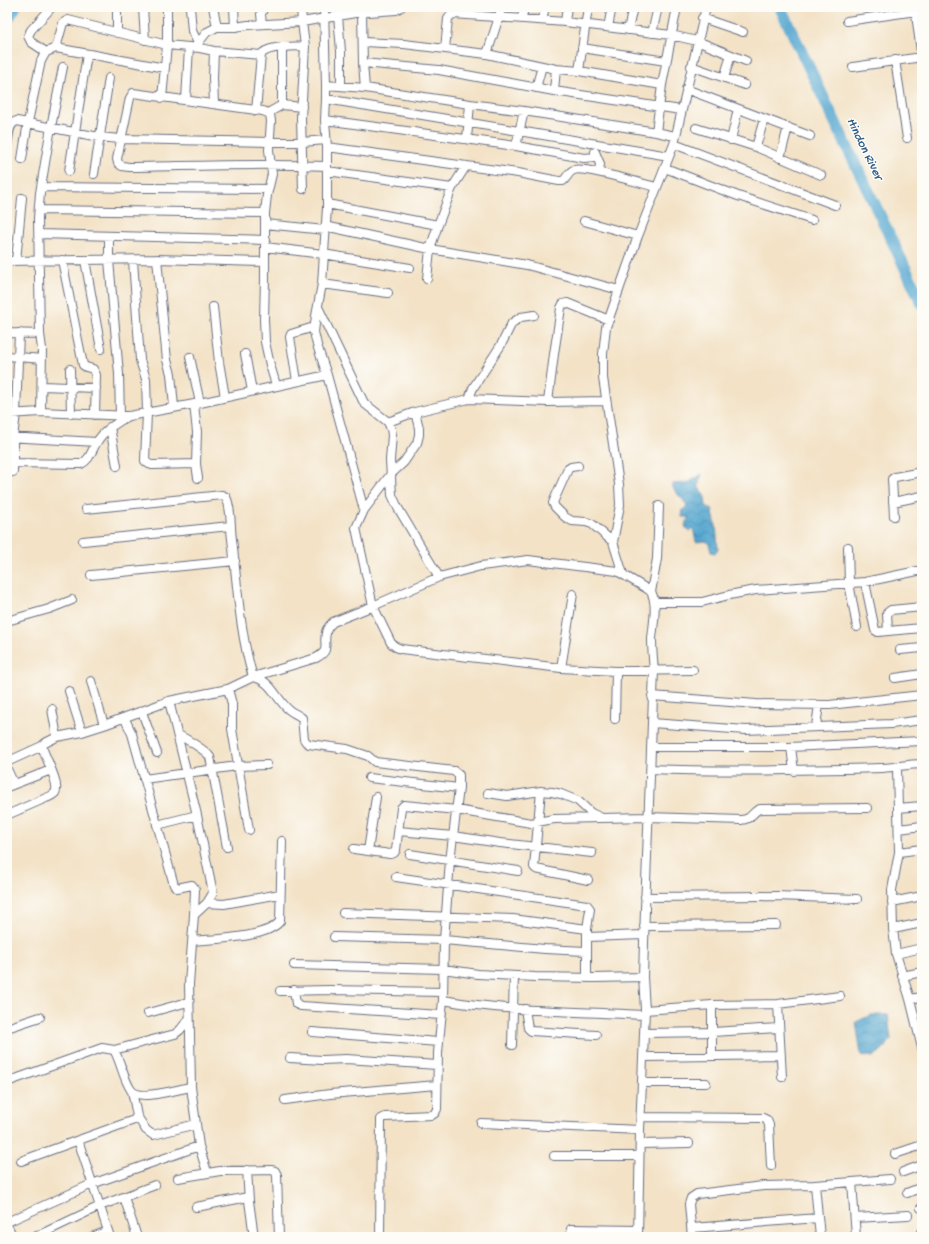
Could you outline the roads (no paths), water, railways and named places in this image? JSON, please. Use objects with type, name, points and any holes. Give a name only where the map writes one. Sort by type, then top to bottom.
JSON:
[{"type":"street","points":[[46,52],[31,42],[28,36],[31,30],[52,7]]},
{"type":"street","points":[[117,7],[117,32]]},
{"type":"street","points":[[142,7],[145,40]]},
{"type":"street","points":[[162,98],[167,45],[167,7]]},
{"type":"street","points":[[186,100],[194,46],[190,7]]},
{"type":"street","points":[[213,7],[217,27]]},
{"type":"street","points":[[234,7],[235,27]]},
{"type":"street","points":[[258,7],[261,24]]},
{"type":"street","points":[[261,24],[261,14],[264,7]]},
{"type":"street","points":[[301,7],[304,46],[302,107],[303,189]]},
{"type":"street","points":[[324,7],[327,204],[322,284],[314,327],[316,345],[327,375],[364,510]]},
{"type":"street","points":[[194,46],[207,32],[217,27],[302,22],[362,12],[396,10],[401,7]]},
{"type":"street","points":[[487,54],[499,17],[500,7]]},
{"type":"street","points":[[522,18],[524,7]]},
{"type":"street","points":[[542,20],[545,7]]},
{"type":"street","points":[[565,22],[567,7]]},
{"type":"street","points":[[579,71],[588,7]]},
{"type":"street","points":[[608,27],[612,7]]},
{"type":"street","points":[[628,30],[633,7]]},
{"type":"street","points":[[652,33],[658,7]]},
{"type":"street","points":[[656,132],[666,61],[677,7]]},
{"type":"street","points":[[623,574],[613,542],[620,504],[619,484],[602,367],[606,327],[656,187],[675,140],[702,18],[706,7]]},
{"type":"street","points":[[847,21],[916,9],[922,57],[853,67]]},
{"type":"street","points":[[362,12],[365,88]]},
{"type":"street","points":[[445,48],[448,19],[454,14],[586,24],[671,35],[697,41],[746,61]]},
{"type":"street","points":[[338,16],[341,51],[341,86]]},
{"type":"street","points":[[702,18],[743,32]]},
{"type":"street","points":[[56,48],[63,23],[66,20],[167,45],[194,46],[214,51],[261,55],[266,51],[282,47],[304,46]]},
{"type":"street","points":[[363,42],[404,44],[487,54],[556,69],[579,71],[662,85]]},
{"type":"street","points":[[282,47],[282,105]]},
{"type":"street","points":[[22,159],[41,61],[46,52],[56,48],[165,68]]},
{"type":"street","points":[[582,48],[666,61]]},
{"type":"street","points":[[214,51],[214,104]]},
{"type":"street","points":[[69,171],[87,54]]},
{"type":"street","points":[[256,111],[261,55]]},
{"type":"street","points":[[724,78],[731,55]]},
{"type":"street","points":[[895,60],[907,138]]},
{"type":"street","points":[[363,62],[438,70],[554,91],[681,110]]},
{"type":"street","points":[[536,88],[542,66]]},
{"type":"street","points":[[691,66],[746,86]]},
{"type":"street","points":[[41,412],[42,359],[40,334],[39,210],[41,187],[51,127],[63,67]]},
{"type":"street","points":[[554,91],[556,69]]},
{"type":"street","points":[[94,174],[109,78]]},
{"type":"street","points":[[326,85],[365,88],[470,104],[524,110],[656,132],[835,204]]},
{"type":"street","points":[[686,89],[810,136]]},
{"type":"street","points":[[302,107],[282,105],[268,113],[133,93],[130,98],[120,139],[117,159],[118,163],[129,168],[303,165],[452,188]]},
{"type":"street","points":[[326,98],[519,132],[668,156]]},
{"type":"street","points":[[467,139],[470,104]]},
{"type":"street","points":[[731,140],[738,109]]},
{"type":"street","points":[[516,146],[524,110]]},
{"type":"street","points":[[268,113],[271,116],[269,142],[272,174],[268,189],[265,212],[266,243],[264,331],[270,365],[276,385]]},
{"type":"street","points":[[756,147],[764,118]]},
{"type":"street","points":[[325,120],[516,146],[584,158],[596,157]]},
{"type":"street","points":[[7,145],[11,126],[17,121],[99,137],[120,139],[302,142],[326,144],[518,173],[559,181],[563,181],[572,170],[576,169],[599,172],[656,187]]},
{"type":"street","points":[[780,158],[788,127]]},
{"type":"street","points":[[696,128],[756,147],[821,175]]},
{"type":"street","points":[[596,145],[596,157],[600,164],[599,172]]},
{"type":"street","points":[[427,279],[430,248],[452,188],[466,166]]},
{"type":"street","points":[[664,168],[738,196],[812,220]]},
{"type":"street","points":[[41,187],[268,189]]},
{"type":"street","points":[[16,261],[22,198]]},
{"type":"street","points":[[327,204],[438,226]]},
{"type":"street","points":[[39,210],[265,212]]},
{"type":"street","points":[[584,221],[638,236]]},
{"type":"street","points":[[265,224],[325,228],[527,265],[619,290]]},
{"type":"street","points":[[38,234],[266,243],[410,268]]},
{"type":"street","points":[[109,236],[109,260],[119,374],[120,416]]},
{"type":"street","points":[[7,261],[157,259],[265,262]]},
{"type":"street","points":[[157,259],[167,360],[171,374],[174,407]]},
{"type":"street","points":[[62,260],[83,365],[95,370],[95,415]]},
{"type":"street","points":[[85,260],[101,349]]},
{"type":"street","points":[[133,260],[140,360],[146,379],[147,413],[144,458],[147,463],[152,465],[196,464]]},
{"type":"street","points":[[322,284],[388,293]]},
{"type":"street","points":[[548,402],[561,308],[563,304],[567,303],[609,320]]},
{"type":"street","points":[[213,307],[219,362],[225,397]]},
{"type":"street","points":[[318,307],[364,403],[388,422],[392,436],[390,460],[392,495],[398,508],[439,577]]},
{"type":"street","points":[[469,399],[473,388],[501,345],[512,323],[521,317],[534,315]]},
{"type":"street","points":[[297,381],[290,337],[291,334],[314,327]]},
{"type":"street","points":[[7,332],[40,334]]},
{"type":"street","points":[[13,472],[10,462],[10,437],[16,414],[19,333]]},
{"type":"street","points":[[245,354],[252,391]]},
{"type":"street","points":[[7,356],[42,359]]},
{"type":"street","points":[[190,357],[197,403],[196,464],[198,478]]},
{"type":"street","points":[[70,369],[71,414]]},
{"type":"street","points":[[7,414],[41,412],[129,416],[327,375]]},
{"type":"street","points":[[42,386],[96,388]]},
{"type":"street","points":[[388,422],[415,412],[469,399],[548,402],[606,401]]},
{"type":"street","points":[[415,412],[419,428],[417,443],[404,462],[391,474],[364,510],[356,528],[373,606],[391,643],[401,649],[562,668],[616,671],[693,670]]},
{"type":"street","points":[[10,462],[81,464],[90,457],[97,442],[110,427],[129,416]]},
{"type":"street","points":[[110,427],[117,466]]},
{"type":"street","points":[[10,437],[97,442]]},
{"type":"street","points":[[578,466],[571,467],[568,470],[553,503],[568,520],[592,524],[613,542]]},
{"type":"street","points":[[894,516],[891,482],[893,478],[922,472]]},
{"type":"street","points":[[86,509],[222,495],[226,497],[229,502],[230,526],[245,642],[253,677]]},
{"type":"street","points":[[893,502],[922,496]]},
{"type":"street","points":[[571,1229],[638,1233],[639,1156],[645,1033],[643,976],[644,931],[654,670],[652,640],[654,602],[651,592],[657,559],[659,506]]},
{"type":"street","points":[[83,540],[230,526]]},
{"type":"street","points":[[848,547],[848,583],[857,627]]},
{"type":"street","points":[[7,762],[42,746],[57,737],[82,732],[125,719],[169,701],[228,689],[253,677],[316,658],[323,654],[326,647],[326,633],[328,627],[333,622],[439,577],[481,566],[528,560],[617,571],[651,592]]},
{"type":"street","points":[[91,575],[235,561]]},
{"type":"street","points":[[654,602],[702,602],[756,590],[865,582],[922,570]]},
{"type":"street","points":[[865,582],[875,630],[878,632],[922,628]]},
{"type":"street","points":[[562,668],[573,594]]},
{"type":"street","points":[[7,622],[72,600]]},
{"type":"street","points":[[888,631],[886,616],[888,611],[922,607]]},
{"type":"street","points":[[900,650],[922,648]]},
{"type":"street","points":[[615,719],[616,671]]},
{"type":"street","points":[[895,678],[922,674]]},
{"type":"street","points":[[253,677],[260,678],[268,684],[286,708],[302,718],[304,739],[309,744],[347,749],[368,756],[375,762],[454,771],[459,775],[444,940],[443,996],[437,1065],[437,1109],[432,1115],[385,1117],[382,1119],[380,1237]]},
{"type":"street","points":[[91,681],[104,725]]},
{"type":"street","points":[[228,689],[232,704],[232,729],[237,766],[249,830]]},
{"type":"street","points":[[69,691],[82,732]]},
{"type":"street","points":[[652,696],[756,704],[819,705],[864,702],[922,695]]},
{"type":"street","points":[[169,701],[197,815],[213,893],[207,903],[194,915]]},
{"type":"street","points":[[816,726],[819,705]]},
{"type":"street","points":[[52,709],[57,737]]},
{"type":"street","points":[[142,712],[157,753]]},
{"type":"street","points":[[125,719],[132,734],[156,825],[175,887],[181,888],[192,885],[195,890],[188,1020],[191,1087],[199,1146],[207,1172]]},
{"type":"street","points":[[652,723],[746,730],[891,724],[922,720]]},
{"type":"street","points":[[178,735],[206,751],[210,757],[227,847]]},
{"type":"street","points":[[651,747],[791,747],[922,741]]},
{"type":"street","points":[[7,815],[54,794],[56,787],[52,770],[42,746]]},
{"type":"street","points":[[791,747],[794,771]]},
{"type":"street","points":[[650,769],[794,771],[897,767],[922,764]]},
{"type":"street","points":[[144,779],[237,766],[268,765]]},
{"type":"street","points":[[897,767],[899,852],[892,890],[893,929],[896,954],[910,999],[922,1046]]},
{"type":"street","points":[[7,769],[11,785],[52,770]]},
{"type":"street","points":[[368,778],[459,788]]},
{"type":"street","points":[[488,793],[507,796],[541,791],[562,794],[578,801],[591,813],[603,818]]},
{"type":"street","points":[[541,791],[534,864],[536,869],[588,880]]},
{"type":"street","points":[[368,851],[376,797]]},
{"type":"street","points":[[354,849],[390,854],[394,853],[396,850],[399,831],[401,808],[404,805],[457,810],[523,822],[554,819],[603,818],[741,820],[750,817],[754,812],[760,809],[867,808]]},
{"type":"street","points":[[898,808],[922,806]]},
{"type":"street","points":[[156,825],[197,815]]},
{"type":"street","points":[[899,829],[922,826]]},
{"type":"street","points":[[399,831],[592,853]]},
{"type":"street","points":[[193,941],[268,931],[280,921],[282,841]]},
{"type":"street","points":[[899,852],[922,849]]},
{"type":"street","points":[[410,854],[518,871]]},
{"type":"street","points":[[396,877],[585,904],[590,909],[586,951],[587,977]]},
{"type":"street","points":[[207,903],[224,904],[280,894]]},
{"type":"street","points":[[645,897],[776,896],[857,899]]},
{"type":"street","points":[[892,902],[922,896]]},
{"type":"street","points":[[343,913],[513,918],[587,933],[776,925]]},
{"type":"street","points":[[893,929],[922,923]]},
{"type":"street","points":[[334,937],[444,940],[586,951]]},
{"type":"street","points":[[896,954],[922,948]]},
{"type":"street","points":[[294,965],[444,969],[478,974],[514,976],[643,976]]},
{"type":"street","points":[[902,976],[922,972]]},
{"type":"street","points":[[512,1045],[514,976]]},
{"type":"street","points":[[294,990],[296,1004],[301,1006],[441,1015]]},
{"type":"street","points":[[280,991],[294,990],[443,996],[469,1005],[525,1009],[645,1012],[712,1005],[778,1004],[840,996]]},
{"type":"street","points":[[910,999],[922,997]]},
{"type":"street","points":[[148,1013],[188,1002]]},
{"type":"street","points":[[778,1004],[782,1077]]},
{"type":"street","points":[[712,1005],[712,1056]]},
{"type":"street","points":[[525,1009],[528,1028],[531,1031],[596,1035]]},
{"type":"street","points":[[7,1028],[40,1017]]},
{"type":"street","points":[[7,1082],[102,1048],[114,1050],[175,1034],[188,1020]]},
{"type":"street","points":[[645,1033],[713,1032],[779,1028]]},
{"type":"street","points":[[312,1032],[438,1042]]},
{"type":"street","points":[[114,1050],[132,1091],[137,1116],[146,1130],[152,1135],[196,1124]]},
{"type":"street","points":[[644,1058],[780,1055]]},
{"type":"street","points":[[290,1058],[322,1060],[346,1059],[437,1065]]},
{"type":"street","points":[[642,1083],[706,1083]]},
{"type":"street","points":[[285,1100],[330,1094],[437,1085]]},
{"type":"street","points":[[132,1091],[135,1095],[149,1096],[191,1087]]},
{"type":"street","points":[[21,1161],[131,1122],[137,1116]]},
{"type":"street","points":[[641,1117],[763,1118],[769,1125],[771,1166]]},
{"type":"street","points":[[481,1123],[640,1130]]},
{"type":"street","points":[[78,1140],[109,1234],[92,1237]]},
{"type":"street","points":[[640,1144],[689,1143]]},
{"type":"street","points":[[896,1154],[922,1145]]},
{"type":"street","points":[[13,1237],[7,1223],[92,1184],[199,1146]]},
{"type":"street","points":[[554,1156],[639,1156]]},
{"type":"street","points":[[903,1172],[922,1165]]},
{"type":"street","points":[[247,1170],[248,1197],[254,1237]]},
{"type":"street","points":[[178,1178],[207,1172],[247,1170],[275,1171],[277,1175],[279,1237]]},
{"type":"street","points":[[692,1237],[689,1204],[691,1198],[697,1194],[763,1186],[815,1185],[890,1179]]},
{"type":"street","points":[[852,1182],[856,1237]]},
{"type":"street","points":[[35,1237],[100,1206],[155,1185]]},
{"type":"street","points":[[815,1185],[820,1237]]},
{"type":"street","points":[[907,1193],[922,1187]]},
{"type":"street","points":[[124,1197],[137,1237]]},
{"type":"street","points":[[196,1207],[248,1197]]},
{"type":"street","points":[[855,1218],[908,1215]]},
{"type":"street","points":[[692,1228],[818,1218]]},
{"type":"water","points":[[702,474],[698,486],[705,497],[706,506],[712,509],[716,526],[718,549],[715,553],[711,552],[709,544],[706,541],[696,542],[693,528],[690,531],[686,528],[685,525],[689,517],[682,517],[683,510],[687,506],[673,488],[673,484],[688,483]]},
{"type":"water","points":[[871,1015],[888,1015],[891,1040],[873,1057],[861,1055],[856,1022]]},
{"type":"waterway","name":"Hindon River","points":[[7,20],[15,7]]},
{"type":"waterway","name":"Hindon River","points":[[780,7],[922,303]]}]
